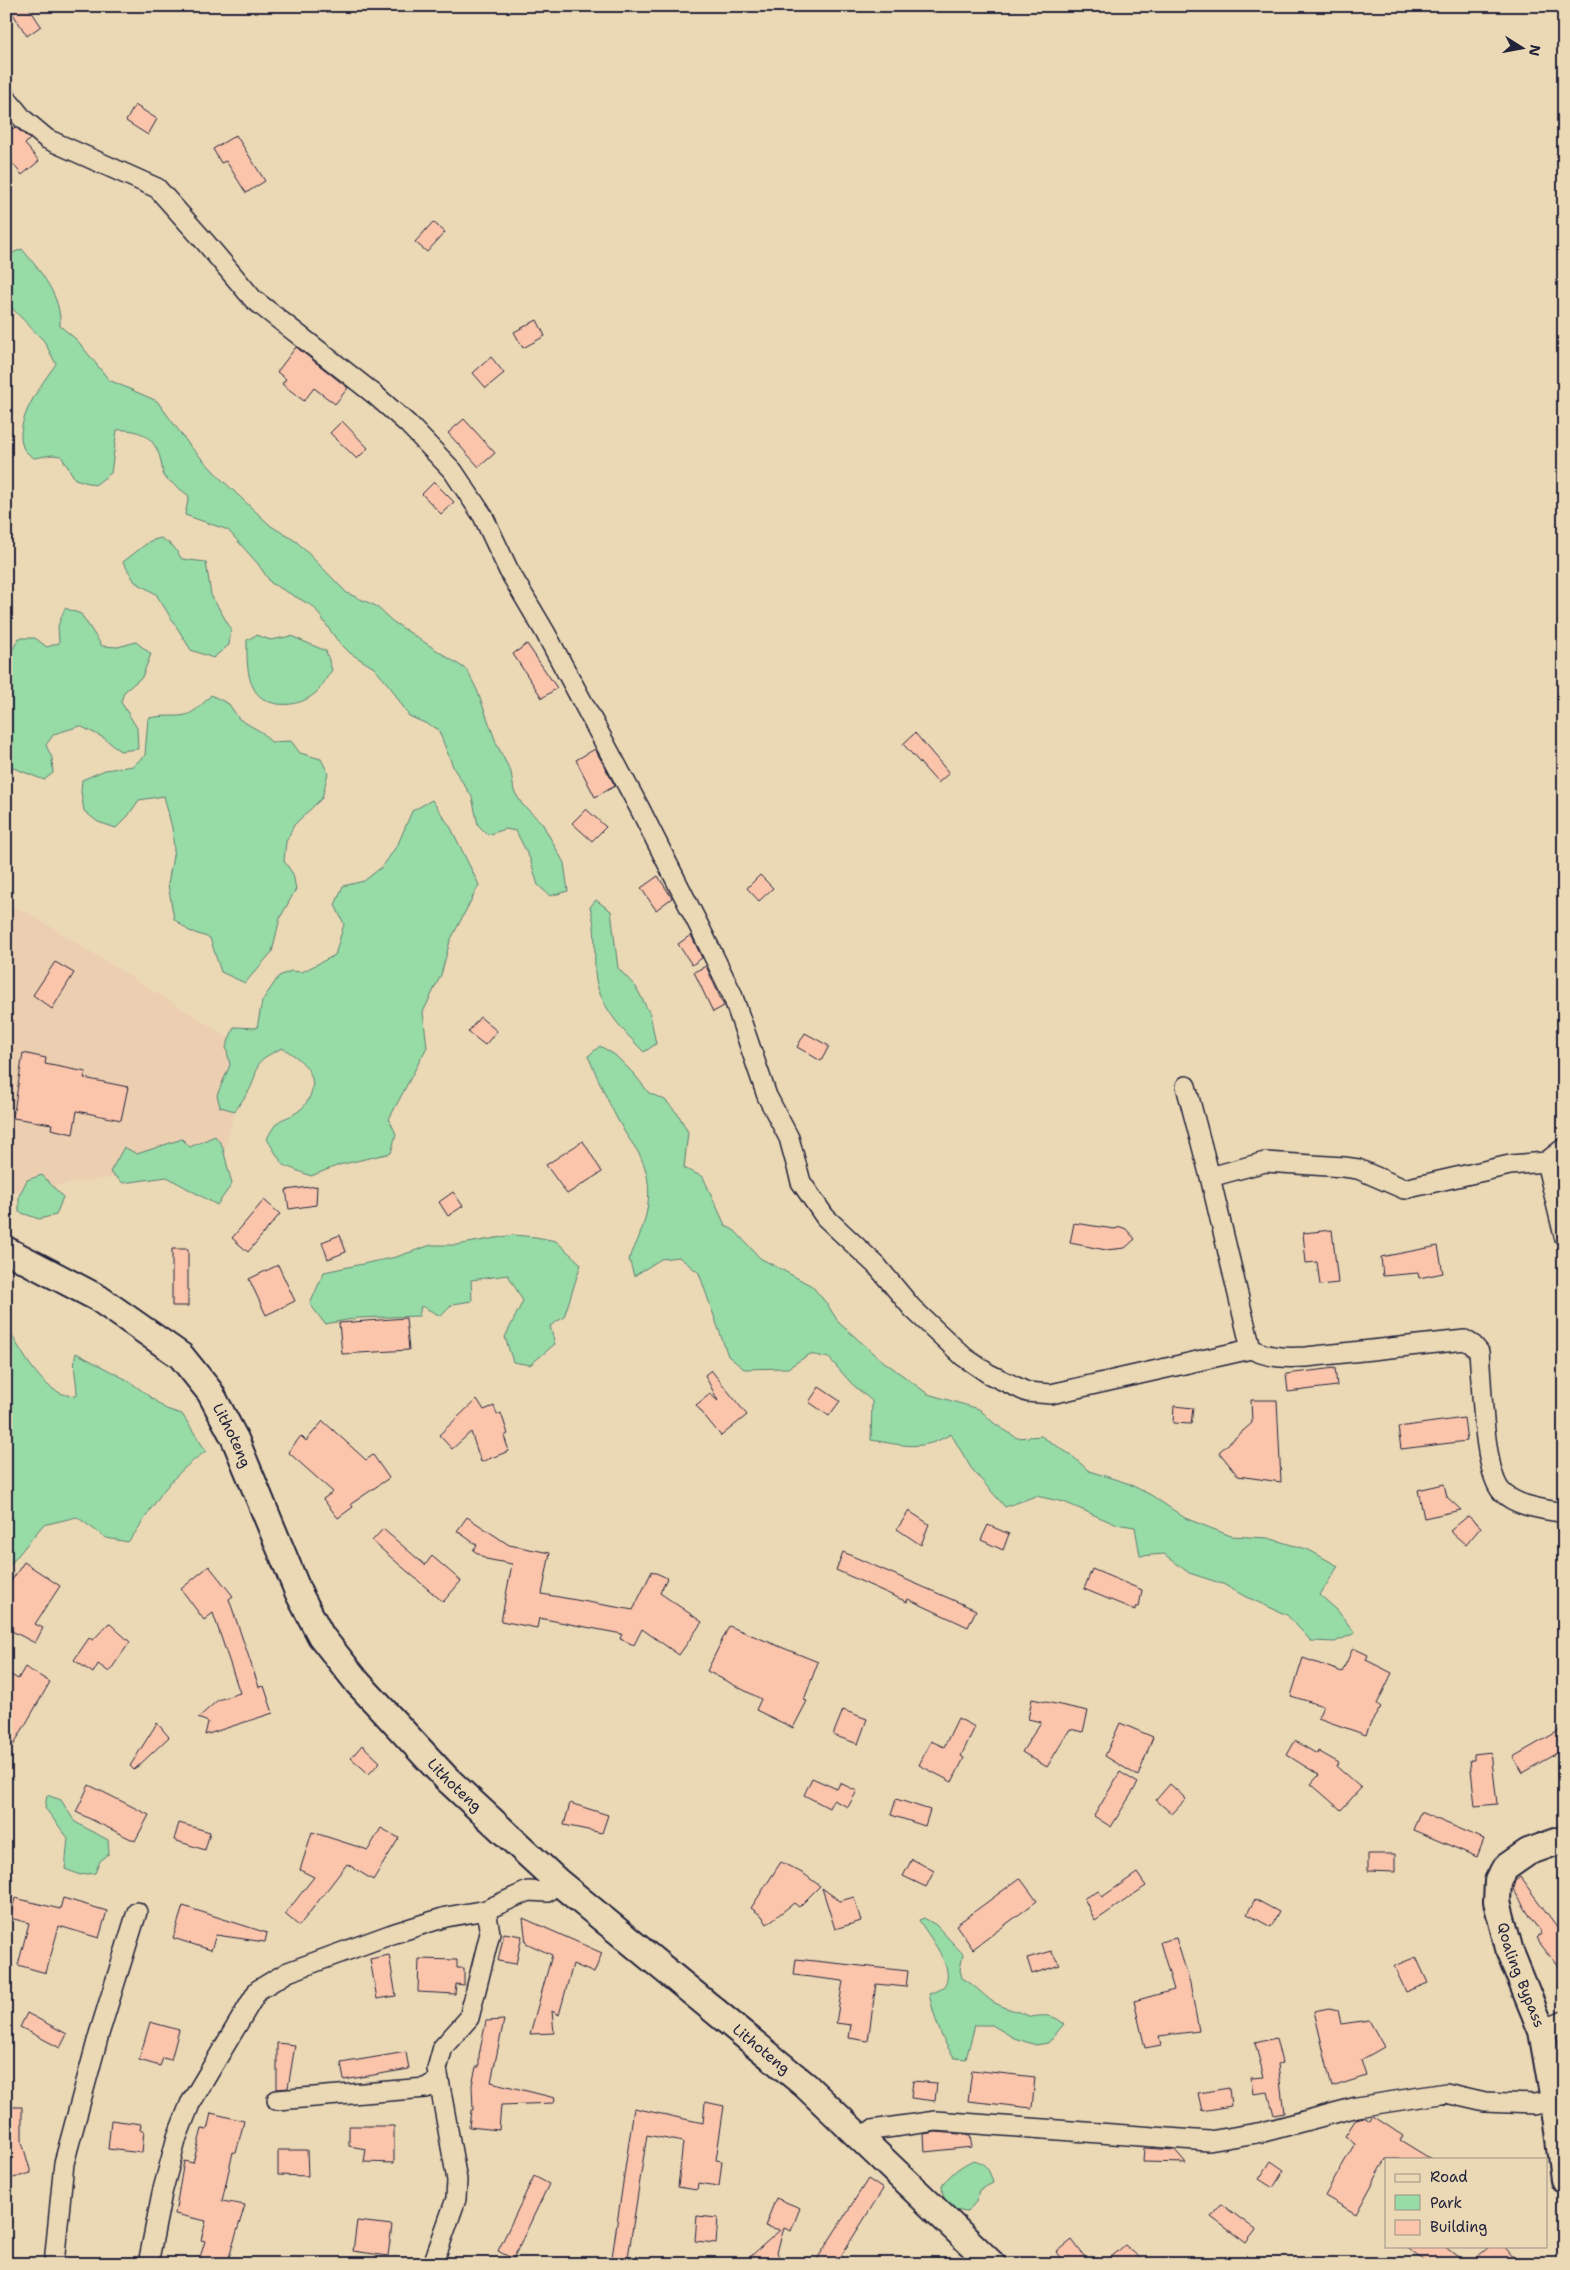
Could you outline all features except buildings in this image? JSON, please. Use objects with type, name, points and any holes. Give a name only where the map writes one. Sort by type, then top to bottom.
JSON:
[{"type":"main road","name":"Lithoteng","points":[[6,1250],[98,1298],[181,1356],[210,1392],[235,1439],[299,1594],[321,1636],[358,1683],[446,1778],[557,1881],[805,2085],[992,2264]]},
{"type":"main road","name":"Qoaling Bypass","points":[[1564,1838],[1528,1852],[1505,1868],[1498,1881],[1497,1902],[1510,1952],[1553,2026],[1554,2100],[1564,2179]]},
{"type":"street","points":[[6,98],[22,119],[47,139],[157,188],[206,242],[252,299],[374,394],[408,424],[453,471],[483,516],[509,571],[545,632],[640,809],[700,928],[732,994],[767,1096],[789,1138],[801,1182],[825,1217],[877,1266],[912,1308],[964,1357],[989,1374],[1027,1392],[1051,1394],[1251,1349],[1262,1355],[1281,1358],[1306,1357],[1465,1340],[1478,1352],[1490,1464],[1496,1484],[1503,1493],[1527,1506],[1564,1513]]},
{"type":"street","points":[[1186,1086],[1251,1349]]},
{"type":"street","points":[[1210,1177],[1265,1162],[1358,1169],[1404,1190],[1510,1165],[1546,1162],[1564,1148]]},
{"type":"street","points":[[1546,1162],[1564,1236]]},
{"type":"street","points":[[148,2264],[174,2146],[190,2104],[258,1990],[288,1972],[392,1934],[446,1918],[486,1910],[528,1891],[547,1892],[557,1881]]},
{"type":"street","points":[[433,2264],[456,2199],[457,2180],[437,2069],[443,2047],[469,2018],[490,1932],[486,1910]]},
{"type":"street","points":[[54,2264],[64,2162],[99,2034],[137,1912]]},
{"type":"street","points":[[278,2100],[426,2088],[438,2080]]},
{"type":"street","points":[[862,2139],[872,2130],[936,2121],[1209,2140],[1263,2132],[1357,2107],[1446,2093],[1485,2102],[1534,2104],[1554,2100]]},
{"type":"shaded area","points":[[6,902],[37,918],[250,1051],[222,1162],[6,1193]]},
{"type":"green space","points":[[6,243],[10,254],[22,249],[36,266],[54,294],[60,315],[60,326],[77,340],[109,380],[157,401],[190,446],[221,479],[271,526],[297,542],[347,593],[376,606],[392,621],[467,670],[477,690],[497,745],[511,772],[514,791],[522,804],[542,823],[564,863],[568,891],[550,896],[538,885],[530,859],[516,831],[505,829],[488,835],[478,825],[472,797],[454,769],[438,729],[409,716],[391,688],[374,668],[350,653],[337,640],[314,607],[271,583],[258,564],[228,530],[185,515],[189,496],[163,476],[162,465],[156,448],[145,436],[128,430],[117,430],[111,473],[95,485],[75,479],[61,456],[52,455],[34,458],[27,453],[23,447],[21,437],[25,415],[30,403],[56,364],[44,341],[6,302]]},
{"type":"green space","points":[[161,538],[173,546],[182,559],[206,562],[211,595],[231,629],[229,645],[213,658],[191,650],[156,594],[135,582],[123,562],[150,541]]},
{"type":"green space","points":[[65,608],[81,614],[102,646],[118,647],[136,642],[151,654],[142,677],[124,692],[121,702],[137,728],[138,749],[120,751],[104,738],[80,726],[54,734],[46,745],[52,758],[53,773],[44,780],[6,765],[6,652],[12,651],[19,638],[35,638],[47,647],[59,643],[58,626]]},
{"type":"green space","points":[[256,635],[271,640],[291,636],[326,651],[332,670],[318,690],[306,699],[290,704],[273,703],[266,700],[259,696],[254,689],[248,671],[247,640]]},
{"type":"green space","points":[[211,695],[229,704],[239,719],[263,733],[271,742],[291,741],[300,753],[321,759],[328,773],[322,798],[294,825],[286,842],[284,861],[293,874],[296,889],[280,918],[272,952],[245,983],[221,972],[210,938],[189,931],[174,919],[168,884],[174,850],[172,828],[164,796],[139,800],[128,816],[116,828],[98,822],[84,811],[81,792],[82,780],[105,770],[133,766],[145,755],[148,718],[189,714]]},
{"type":"green space","points":[[432,800],[451,828],[479,885],[450,941],[441,975],[423,1012],[427,1047],[389,1119],[396,1134],[391,1153],[339,1165],[311,1176],[283,1165],[267,1139],[275,1125],[301,1109],[308,1100],[313,1083],[308,1069],[296,1057],[282,1048],[259,1063],[248,1093],[235,1111],[220,1107],[217,1095],[230,1065],[226,1047],[234,1027],[257,1028],[262,1001],[279,976],[291,971],[302,972],[335,955],[344,924],[335,905],[343,886],[364,881],[383,866],[398,844],[412,811]]},
{"type":"green space","points":[[596,900],[611,911],[618,968],[636,987],[650,1014],[656,1044],[644,1052],[612,1016],[597,984],[594,931],[590,907]]},
{"type":"green space","points":[[600,1046],[615,1055],[649,1093],[665,1100],[678,1114],[688,1132],[684,1168],[703,1177],[725,1225],[735,1231],[760,1258],[812,1286],[827,1304],[839,1323],[883,1361],[928,1394],[979,1409],[995,1424],[1017,1438],[1041,1436],[1071,1455],[1089,1471],[1127,1483],[1151,1495],[1185,1518],[1231,1536],[1268,1538],[1309,1550],[1338,1566],[1320,1595],[1337,1610],[1355,1633],[1335,1642],[1311,1641],[1287,1615],[1244,1596],[1223,1584],[1189,1573],[1164,1554],[1140,1556],[1135,1527],[1115,1524],[1064,1502],[1036,1496],[1005,1507],[971,1468],[951,1434],[940,1440],[912,1446],[871,1440],[872,1401],[852,1384],[829,1358],[810,1354],[788,1368],[744,1369],[728,1356],[699,1273],[679,1257],[661,1259],[634,1276],[629,1259],[644,1223],[647,1211],[648,1186],[640,1156],[614,1113],[588,1056]]},
{"type":"green space","points":[[215,1136],[222,1145],[232,1184],[217,1205],[167,1177],[123,1183],[110,1172],[124,1147],[137,1154],[182,1139],[190,1147]]},
{"type":"green space","points":[[42,1175],[63,1197],[56,1215],[39,1219],[19,1212],[19,1196],[27,1180]]},
{"type":"green space","points":[[513,1235],[556,1241],[581,1264],[564,1317],[550,1326],[555,1344],[530,1365],[513,1362],[505,1337],[523,1301],[508,1275],[471,1280],[472,1301],[453,1304],[441,1316],[421,1306],[419,1316],[358,1318],[325,1324],[310,1304],[324,1272],[396,1257],[431,1245],[457,1245]]},
{"type":"green space","points":[[6,1326],[35,1371],[44,1382],[55,1390],[65,1395],[77,1395],[76,1353],[129,1381],[166,1409],[182,1414],[206,1451],[174,1478],[128,1542],[106,1538],[77,1517],[43,1525],[6,1570]]},
{"type":"green space","points":[[47,1795],[61,1800],[75,1822],[108,1840],[109,1854],[100,1861],[95,1873],[80,1875],[65,1869],[68,1838],[45,1808]]},
{"type":"green space","points":[[924,1918],[936,1925],[963,1954],[960,1970],[962,1978],[989,1999],[1001,2006],[1031,2017],[1048,2016],[1056,2018],[1064,2024],[1048,2043],[1036,2045],[1014,2038],[992,2025],[975,2025],[966,2059],[955,2058],[942,2036],[929,1994],[943,1987],[947,1980],[947,1972],[940,1952],[919,1920]]},
{"type":"green space","points":[[974,2160],[982,2163],[987,2168],[993,2183],[979,2190],[976,2202],[967,2212],[957,2210],[952,2208],[946,2201],[942,2192],[942,2186],[956,2171]]}]
